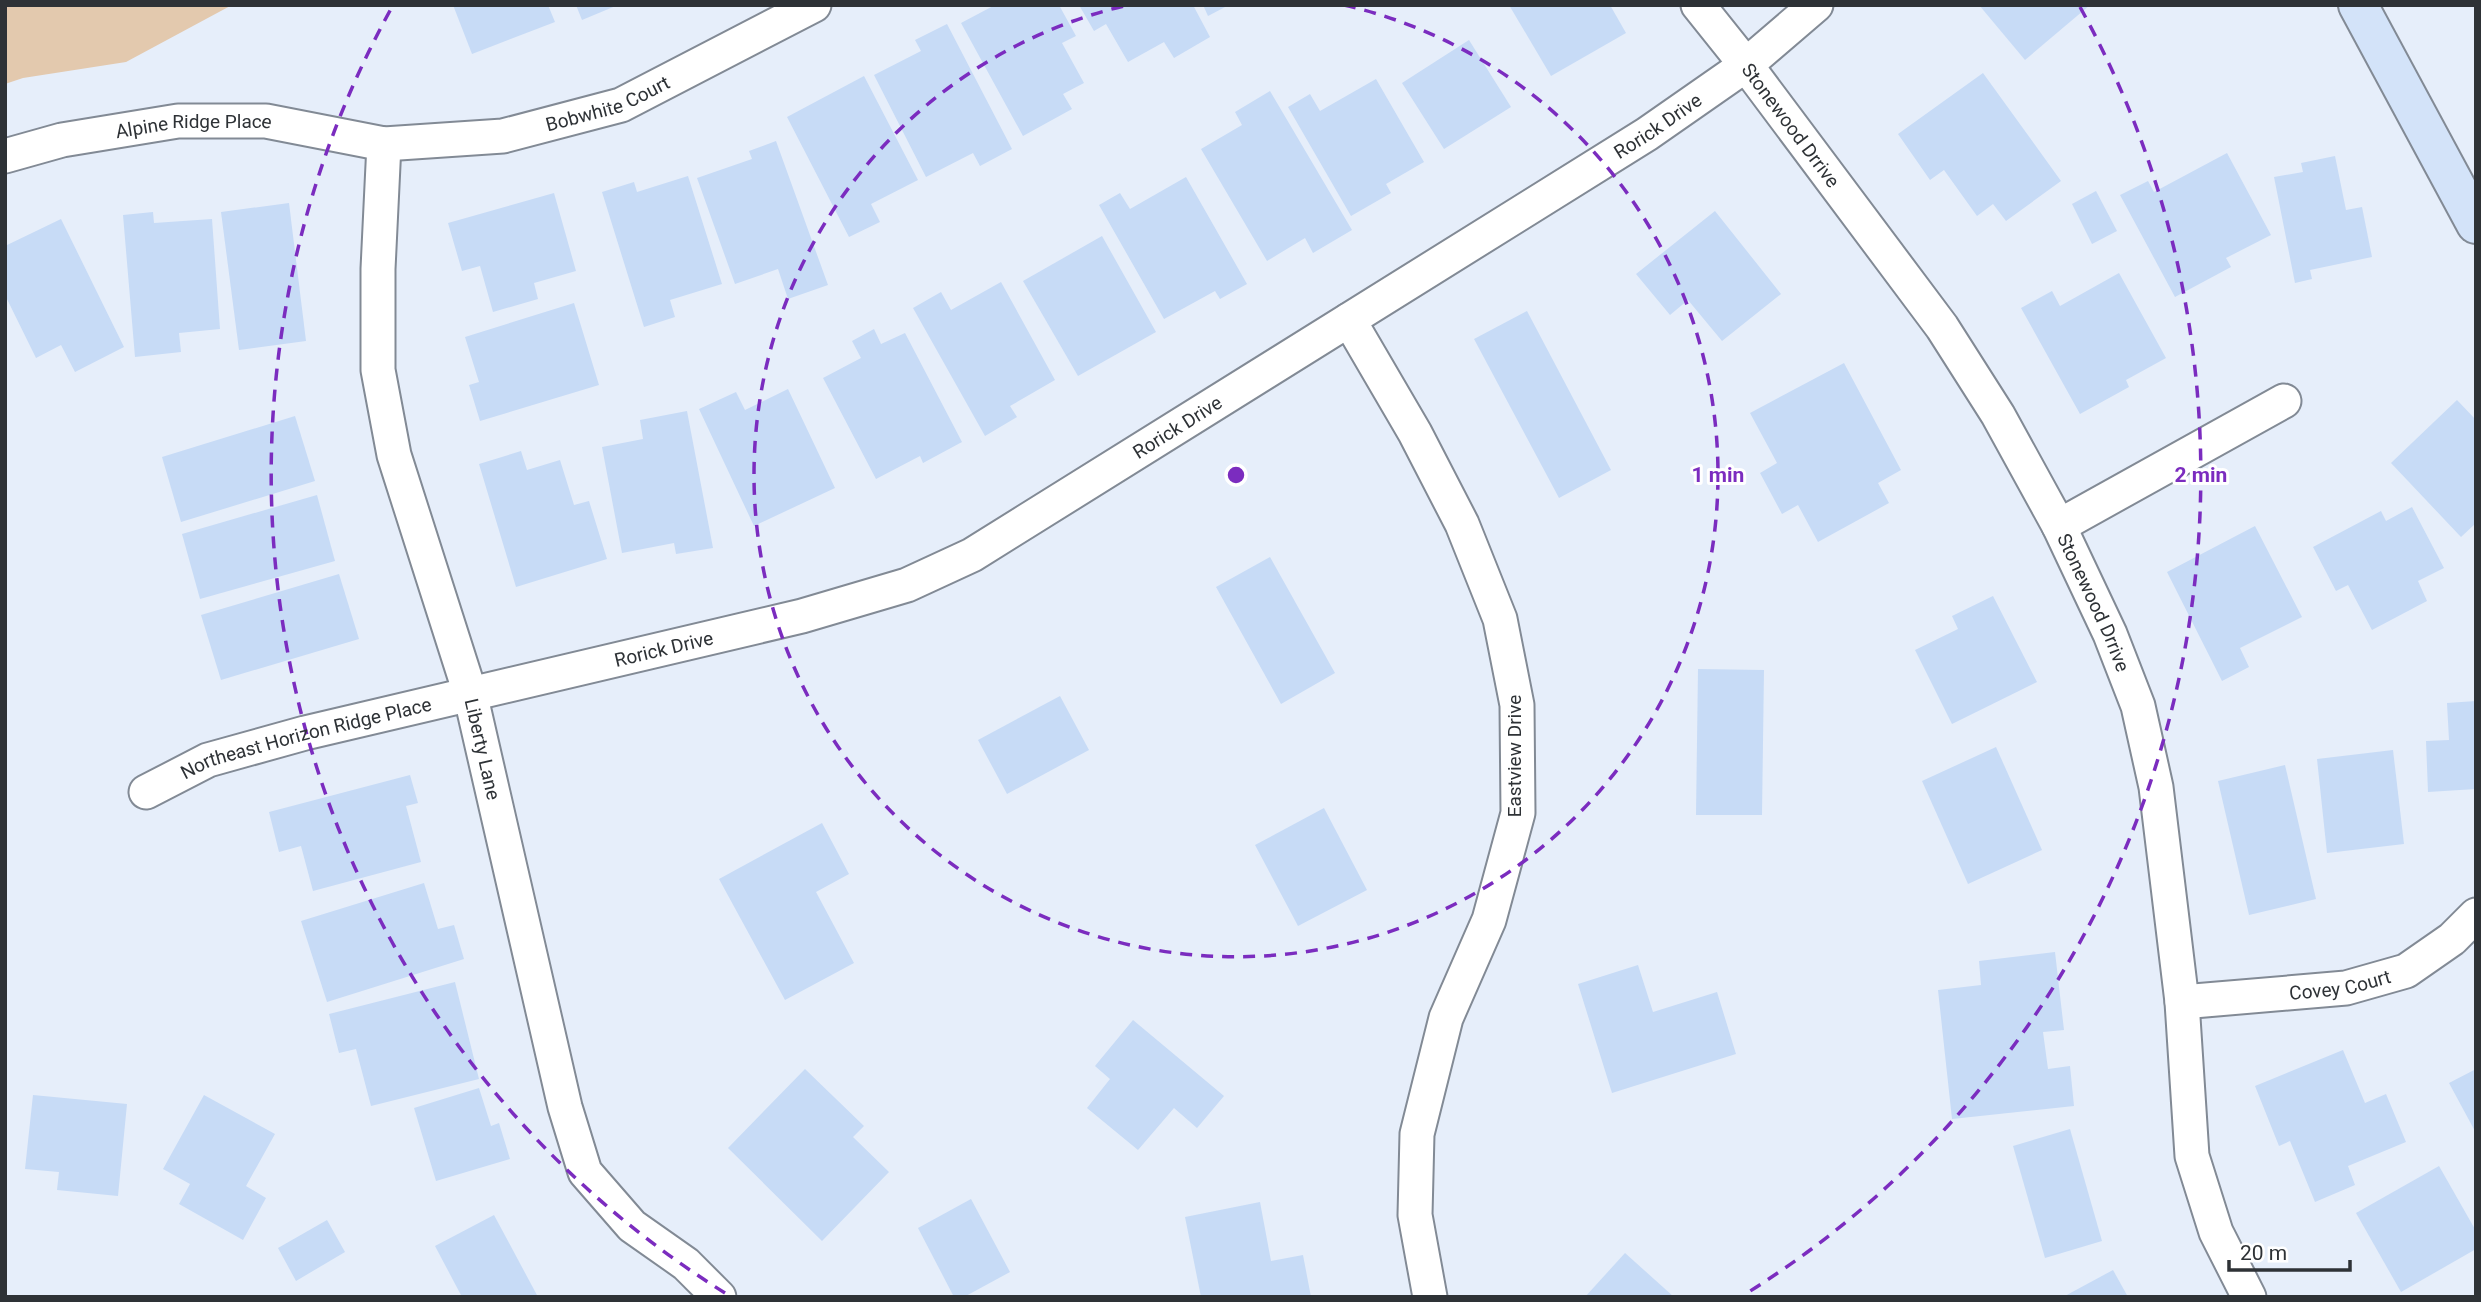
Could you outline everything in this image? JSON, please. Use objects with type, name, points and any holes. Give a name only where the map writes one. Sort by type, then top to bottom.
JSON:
[{"type":"main road","points":[[2358,5],[2476,224]]},
{"type":"street","name":"Bobwhite Court","points":[[384,144],[503,136],[621,105],[814,5]]},
{"type":"street","name":"Stonewood Drrive","points":[[1698,5],[1942,327],[1998,415],[2059,526],[2110,634],[2138,706],[2156,787],[2182,1002],[2192,1156],[2216,1232],[2249,1297]]},
{"type":"street","name":"Rorick Drive","points":[[470,693],[802,616],[907,585],[972,555],[1647,134],[1746,65],[1816,5]]},
{"type":"street","name":"Alpine Ridge Place","points":[[5,156],[62,140],[178,121],[267,121],[384,144]]},
{"type":"street","name":"Liberty Lane","points":[[384,144],[378,268],[377,370],[394,455],[470,693],[565,1107],[585,1172],[632,1226],[686,1264],[719,1297]]},
{"type":"street","name":"Eastview Drive","points":[[1349,320],[1415,433],[1462,524],[1500,619],[1517,705],[1518,813],[1489,920],[1446,1018],[1417,1134],[1415,1215],[1430,1297]]},
{"type":"street","points":[[2059,526],[2284,401]]},
{"type":"street","name":"Northeast Horizon Ridge Place","points":[[146,792],[208,760],[305,733],[470,693]]},
{"type":"street","name":"Covey Court","points":[[2182,1002],[2346,988],[2406,971],[2452,939],[2476,915]]},
{"type":"shaded area","points":[[5,5],[232,5],[126,62],[23,78],[5,84]]},
{"type":"building","points":[[453,5],[548,5],[555,22],[472,54]]},
{"type":"building","points":[[576,5],[618,5],[582,20]]},
{"type":"building","points":[[995,5],[1059,5],[1076,36],[1062,43],[1084,83],[1063,94],[1072,109],[1023,136],[961,23]]},
{"type":"building","points":[[1079,5],[1193,5],[1210,37],[1174,58],[1164,42],[1128,62],[1106,24],[1094,31]]},
{"type":"building","points":[[1203,5],[1229,5],[1208,16]]},
{"type":"building","points":[[1509,5],[1610,5],[1626,33],[1551,76]]},
{"type":"building","points":[[1979,5],[2090,5],[2025,60]]},
{"type":"building","points":[[947,24],[1012,149],[980,166],[973,153],[926,177],[874,75],[921,51],[915,40]]},
{"type":"building","points":[[1469,40],[1511,107],[1444,149],[1402,83]]},
{"type":"building","points":[[1983,73],[2061,181],[2006,221],[1993,204],[1977,216],[1944,170],[1930,180],[1898,134]]},
{"type":"building","points":[[864,76],[918,180],[871,204],[880,222],[849,237],[787,117]]},
{"type":"building","points":[[1376,79],[1424,162],[1386,184],[1391,193],[1351,216],[1288,107],[1310,94],[1320,111]]},
{"type":"building","points":[[1270,91],[1352,230],[1313,253],[1305,238],[1267,261],[1201,149],[1242,125],[1235,112]]},
{"type":"building","points":[[776,141],[828,285],[788,299],[778,269],[735,284],[697,178],[752,159],[749,151]]},
{"type":"building","points":[[2227,153],[2271,235],[2226,258],[2231,267],[2175,297],[2120,195],[2148,181],[2154,192]]},
{"type":"building","points":[[2335,156],[2346,210],[2362,207],[2372,257],[2310,270],[2312,279],[2295,283],[2274,177],[2303,172],[2301,163]]},
{"type":"building","points":[[688,176],[722,284],[670,300],[675,317],[644,327],[602,192],[634,182],[637,192]]},
{"type":"building","points":[[1186,177],[1247,284],[1220,299],[1215,291],[1164,319],[1099,205],[1120,193],[1130,209]]},
{"type":"building","points":[[2096,191],[2117,231],[2092,244],[2072,204]]},
{"type":"building","points":[[554,193],[576,271],[534,283],[538,299],[493,312],[480,266],[462,271],[448,223]]},
{"type":"building","points":[[289,203],[306,341],[239,350],[221,212]]},
{"type":"building","points":[[1715,211],[1781,294],[1722,341],[1688,300],[1670,315],[1636,274]]},
{"type":"building","points":[[153,212],[154,223],[212,219],[220,329],[179,333],[181,352],[135,357],[123,215]]},
{"type":"building","points":[[61,219],[124,347],[75,372],[61,345],[36,358],[5,295],[5,246]]},
{"type":"building","points":[[1102,236],[1156,332],[1078,376],[1023,281]]},
{"type":"building","points":[[2119,273],[2166,358],[2126,380],[2129,387],[2080,414],[2021,308],[2052,291],[2060,306]]},
{"type":"building","points":[[1001,282],[1055,380],[1010,406],[1017,417],[985,436],[913,308],[941,292],[951,310]]},
{"type":"building","points":[[574,303],[599,385],[480,421],[469,385],[479,382],[465,337]]},
{"type":"building","points":[[1527,311],[1611,470],[1559,498],[1474,339]]},
{"type":"building","points":[[874,329],[881,344],[905,333],[962,442],[923,463],[920,456],[876,479],[823,378],[861,358],[852,341]]},
{"type":"building","points":[[1844,363],[1901,470],[1878,483],[1889,503],[1818,542],[1798,505],[1782,514],[1760,473],[1777,463],[1750,413]]},
{"type":"building","points":[[788,389],[835,488],[754,526],[699,409],[736,392],[745,410]]},
{"type":"building","points":[[2457,400],[2476,420],[2476,523],[2461,537],[2391,463]]},
{"type":"building","points":[[687,411],[713,548],[676,554],[674,543],[622,553],[602,447],[643,439],[640,420]]},
{"type":"building","points":[[295,416],[315,481],[181,522],[162,457]]},
{"type":"building","points":[[521,451],[527,470],[560,460],[574,505],[589,501],[607,559],[516,587],[479,464]]},
{"type":"building","points":[[317,495],[335,561],[200,599],[182,534]]},
{"type":"building","points":[[2412,507],[2444,568],[2418,581],[2427,601],[2372,630],[2348,585],[2336,591],[2313,547],[2381,511],[2386,521]]},
{"type":"building","points":[[2255,526],[2302,617],[2240,648],[2249,667],[2222,681],[2167,572]]},
{"type":"building","points":[[1270,557],[1335,673],[1281,704],[1216,587]]},
{"type":"building","points":[[339,574],[359,639],[221,680],[201,615]]},
{"type":"building","points":[[1993,596],[2037,682],[1952,724],[1915,650],[1958,629],[1952,616]]},
{"type":"building","points":[[1698,669],[1764,670],[1762,815],[1696,815]]},
{"type":"building","points":[[1060,696],[1089,750],[1007,794],[978,740]]},
{"type":"building","points":[[2476,701],[2476,789],[2428,792],[2426,741],[2449,740],[2447,703]]},
{"type":"building","points":[[1996,747],[2042,850],[1968,884],[1922,781]]},
{"type":"building","points":[[2393,750],[2404,844],[2327,853],[2317,759]]},
{"type":"building","points":[[2285,765],[2316,899],[2249,915],[2218,781]]},
{"type":"building","points":[[410,775],[418,803],[406,806],[421,862],[313,891],[301,846],[279,852],[269,812]]},
{"type":"building","points":[[1324,808],[1367,890],[1298,926],[1255,845]]},
{"type":"building","points":[[822,823],[849,874],[816,892],[854,963],[785,1000],[719,879]]},
{"type":"building","points":[[424,883],[438,929],[454,925],[464,959],[327,1002],[301,921]]},
{"type":"building","points":[[2055,952],[2064,1030],[2043,1032],[2048,1069],[2070,1066],[2074,1106],[1952,1119],[1938,990],[1981,985],[1979,961]]},
{"type":"building","points":[[1638,965],[1653,1012],[1717,992],[1736,1054],[1612,1093],[1578,984]]},
{"type":"building","points":[[455,982],[479,1079],[371,1106],[356,1049],[339,1053],[329,1014]]},
{"type":"building","points":[[1133,1020],[1224,1096],[1197,1128],[1174,1108],[1138,1150],[1087,1108],[1110,1079],[1095,1066]]},
{"type":"building","points":[[2343,1050],[2365,1103],[2386,1094],[2406,1142],[2348,1166],[2355,1185],[2315,1202],[2290,1141],[2279,1146],[2255,1086]]},
{"type":"building","points":[[805,1069],[864,1126],[853,1137],[889,1172],[822,1241],[728,1148]]},
{"type":"building","points":[[2476,1069],[2476,1133],[2449,1083]]},
{"type":"building","points":[[479,1088],[491,1126],[499,1123],[510,1159],[436,1181],[414,1108]]},
{"type":"building","points":[[33,1095],[127,1104],[118,1196],[57,1190],[59,1172],[25,1169]]},
{"type":"building","points":[[204,1095],[275,1134],[246,1186],[266,1198],[243,1240],[179,1204],[190,1184],[163,1169]]},
{"type":"building","points":[[2070,1129],[2102,1241],[2045,1258],[2013,1146]]},
{"type":"building","points":[[2439,1166],[2476,1231],[2476,1249],[2401,1292],[2356,1213]]},
{"type":"building","points":[[971,1199],[1010,1272],[964,1297],[954,1297],[918,1228]]},
{"type":"building","points":[[1260,1202],[1271,1261],[1303,1255],[1311,1297],[1201,1297],[1185,1217]]},
{"type":"building","points":[[494,1215],[538,1297],[462,1297],[435,1246]]},
{"type":"building","points":[[327,1220],[345,1252],[296,1281],[278,1248]]},
{"type":"building","points":[[1625,1253],[1674,1297],[1585,1297]]},
{"type":"building","points":[[2113,1270],[2128,1297],[2063,1297]]}]
